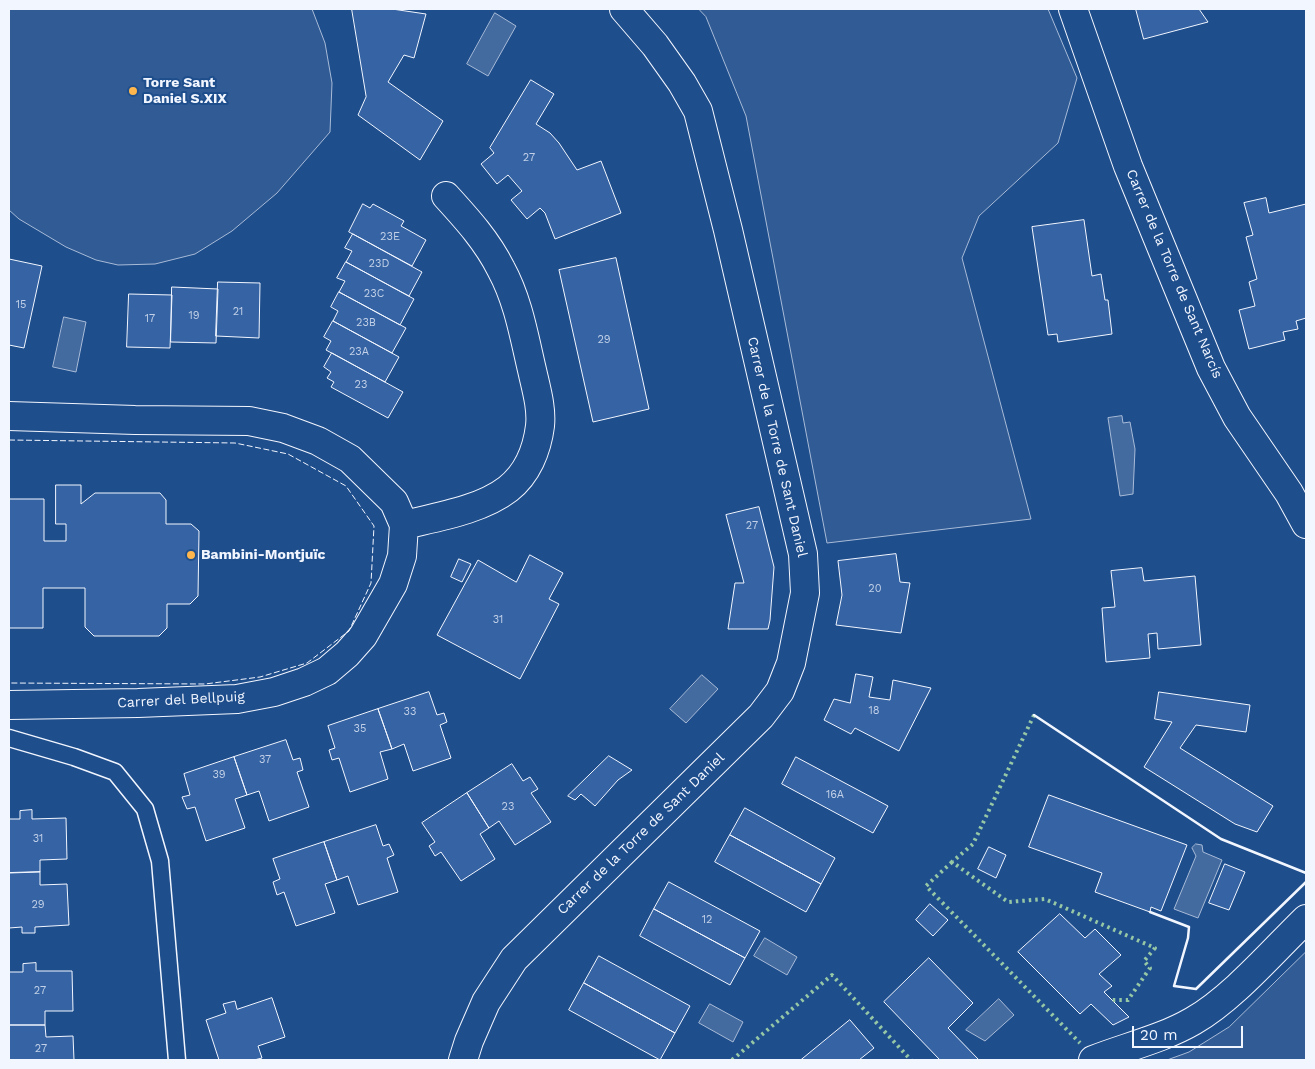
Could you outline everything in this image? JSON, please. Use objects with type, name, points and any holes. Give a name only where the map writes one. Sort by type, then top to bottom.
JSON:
[{"type":"street","name":"Carrer de la Torre de Sant Daniel","points":[[463,1060],[486,1002],[514,959],[761,716],[780,691],[791,663],[805,593],[803,554],[728,230],[698,111],[682,83],[661,53],[624,9]]},
{"type":"street","name":"Carrer de la Torre de Sant Narcís","points":[[1072,9],[1128,166],[1211,368],[1237,417],[1306,524]]},
{"type":"street","points":[[404,525],[452,514],[484,502],[507,489],[524,472],[535,450],[540,425],[538,396],[519,310],[502,270],[488,246],[470,222],[446,196]]},
{"type":"street","name":"Carrer del Bellpuig","points":[[9,416],[249,421],[283,428],[318,441],[350,459],[394,502],[404,525],[402,556],[393,584],[363,636],[347,654],[327,671],[304,682],[274,692],[237,699],[9,705]]},
{"type":"street","points":[[1093,1060],[1164,1035],[1192,1022],[1209,1011],[1236,988],[1306,919]]},
{"type":"lane","points":[[9,738],[74,757],[115,772],[145,809],[160,861],[177,1060]]},
{"type":"shaded area","points":[[9,9],[312,9],[325,43],[332,83],[330,132],[277,193],[232,231],[195,254],[155,264],[118,265],[96,260],[66,247],[19,219],[9,210]]},
{"type":"shaded area","points":[[699,9],[1048,9],[1077,78],[1058,143],[979,216],[962,258],[1031,519],[827,543],[746,116],[706,17]]},
{"type":"shaded area","points":[[495,13],[516,26],[488,76],[467,64]]},
{"type":"shaded area","points":[[64,317],[86,322],[76,372],[53,367]]},
{"type":"shaded area","points":[[1122,416],[1123,423],[1130,422],[1135,449],[1133,494],[1120,496],[1108,418]]},
{"type":"shaded area","points":[[702,675],[718,689],[686,723],[670,709]]},
{"type":"shaded area","points":[[1196,844],[1202,845],[1203,852],[1222,860],[1198,918],[1174,909],[1196,856],[1192,848]]},
{"type":"shaded area","points":[[765,938],[797,957],[787,975],[754,956]]},
{"type":"shaded area","points":[[1306,952],[1306,1060],[1167,1060],[1189,1052],[1229,1027]]},
{"type":"shaded area","points":[[999,999],[1014,1015],[985,1041],[966,1030]]},
{"type":"shaded area","points":[[710,1004],[743,1022],[733,1042],[699,1023]]},
{"type":"building","points":[[352,9],[392,9],[426,14],[414,58],[404,55],[388,82],[443,121],[420,160],[358,115],[366,97]]},
{"type":"building","points":[[1136,9],[1199,9],[1208,22],[1144,39]]},
{"type":"building","points":[[531,80],[554,94],[536,124],[550,133],[559,143],[577,170],[601,161],[621,213],[555,239],[545,213],[540,208],[527,219],[511,200],[522,191],[508,175],[497,184],[481,164],[494,153],[490,148]]},
{"type":"building","points":[[1266,198],[1269,213],[1306,204],[1306,318],[1296,321],[1298,329],[1283,332],[1285,340],[1249,349],[1239,310],[1255,306],[1249,282],[1257,279],[1246,237],[1253,235],[1244,203]]},
{"type":"building","points":[[363,204],[370,208],[373,204],[404,221],[401,226],[426,240],[412,266],[349,232]]},
{"type":"building","points":[[1084,220],[1092,276],[1101,274],[1105,300],[1108,300],[1112,334],[1058,342],[1057,334],[1048,335],[1032,227]]},
{"type":"building","points":[[353,234],[422,272],[409,296],[346,262],[352,251],[345,248]]},
{"type":"building","points":[[616,258],[649,409],[593,422],[559,270]]},
{"type":"building","points":[[9,259],[42,266],[24,348],[9,345]]},
{"type":"building","points":[[346,262],[414,299],[400,325],[339,292],[345,281],[337,278]]},
{"type":"building","points":[[218,282],[260,283],[259,338],[216,336]]},
{"type":"building","points":[[172,287],[218,289],[216,343],[171,342]]},
{"type":"building","points":[[339,292],[406,328],[392,353],[333,321],[338,311],[331,307]]},
{"type":"building","points":[[129,294],[172,295],[170,348],[127,347]]},
{"type":"building","points":[[333,321],[399,357],[385,382],[326,350],[331,341],[324,337]]},
{"type":"building","points":[[332,353],[403,392],[388,418],[331,387],[334,382],[327,378],[331,372],[324,367]]},
{"type":"building","points":[[56,485],[81,485],[81,504],[95,493],[160,493],[166,500],[166,524],[191,524],[199,531],[198,596],[190,604],[167,604],[167,628],[159,636],[94,636],[85,627],[85,588],[43,588],[43,628],[9,628],[9,499],[44,499],[44,541],[66,541],[66,524],[56,524]]},
{"type":"building","points":[[759,507],[774,567],[768,629],[728,629],[735,583],[744,583],[726,515]]},
{"type":"building","points":[[896,554],[900,582],[910,583],[901,633],[836,625],[842,595],[838,561]]},
{"type":"building","points":[[530,555],[563,573],[549,599],[559,604],[520,679],[437,635],[478,560],[516,582]]},
{"type":"building","points":[[459,559],[471,564],[462,582],[451,577]]},
{"type":"building","points":[[1142,568],[1144,581],[1195,576],[1201,645],[1158,649],[1157,633],[1148,634],[1150,658],[1106,662],[1102,608],[1115,607],[1111,571]]},
{"type":"building","points":[[856,674],[873,677],[869,697],[890,700],[893,680],[931,688],[899,751],[855,728],[851,734],[824,720],[834,699],[850,703]]},
{"type":"building","points":[[429,692],[437,715],[444,713],[447,722],[440,725],[451,758],[413,771],[404,744],[392,749],[378,709]]},
{"type":"building","points":[[1159,692],[1250,705],[1246,732],[1196,725],[1180,748],[1273,806],[1257,832],[1235,824],[1144,767],[1172,722],[1155,719]]},
{"type":"building","points":[[378,709],[392,749],[380,752],[388,779],[350,792],[339,758],[332,760],[329,750],[335,748],[328,726]]},
{"type":"building","points":[[286,740],[293,760],[300,758],[303,770],[297,772],[309,807],[269,821],[259,791],[247,795],[234,757]]},
{"type":"building","points":[[609,756],[632,770],[618,780],[595,806],[581,794],[575,800],[568,796]]},
{"type":"building","points":[[234,757],[247,795],[235,799],[245,828],[206,841],[195,807],[187,809],[182,797],[190,795],[184,774]]},
{"type":"building","points":[[796,757],[888,806],[873,833],[782,784]]},
{"type":"building","points":[[512,764],[523,781],[530,777],[538,789],[531,793],[551,822],[515,845],[499,821],[489,828],[467,793]]},
{"type":"building","points":[[467,793],[489,828],[480,834],[495,859],[461,881],[441,852],[435,856],[429,846],[435,842],[422,823]]},
{"type":"building","points":[[1049,795],[1187,845],[1161,911],[1151,907],[1150,912],[1095,892],[1102,873],[1029,847]]},
{"type":"building","points":[[745,808],[835,858],[821,884],[730,835]]},
{"type":"building","points":[[32,810],[32,819],[66,818],[67,859],[40,860],[40,872],[9,873],[9,819],[20,819],[20,811]]},
{"type":"building","points":[[376,825],[383,846],[389,844],[394,855],[387,858],[398,892],[358,905],[348,876],[337,880],[324,842]]},
{"type":"building","points":[[730,835],[821,884],[806,912],[715,862]]},
{"type":"building","points":[[324,842],[337,880],[325,884],[335,913],[296,926],[284,892],[277,895],[273,882],[280,879],[273,859]]},
{"type":"building","points":[[989,847],[1006,855],[996,878],[978,869]]},
{"type":"building","points":[[1225,864],[1245,872],[1229,910],[1209,903]]},
{"type":"building","points":[[40,872],[40,885],[67,884],[69,925],[35,927],[35,933],[22,933],[22,927],[9,928],[9,873]]},
{"type":"building","points":[[669,882],[760,931],[745,958],[654,909]]},
{"type":"building","points":[[930,904],[948,920],[933,936],[916,920]]},
{"type":"building","points":[[654,909],[745,958],[730,985],[640,936]]},
{"type":"building","points":[[1060,914],[1085,938],[1095,929],[1121,955],[1099,974],[1112,986],[1104,992],[1129,1017],[1113,1025],[1091,1004],[1080,1014],[1018,952]]},
{"type":"building","points":[[599,956],[690,1006],[675,1033],[584,983]]},
{"type":"building","points":[[929,958],[973,1003],[948,1028],[979,1060],[940,1060],[884,1002]]},
{"type":"building","points":[[36,963],[36,971],[72,971],[73,1011],[45,1011],[45,1025],[9,1025],[9,972],[23,972],[23,964]]},
{"type":"building","points":[[584,983],[675,1033],[660,1060],[569,1010]]},
{"type":"building","points":[[272,998],[285,1037],[258,1046],[262,1058],[254,1060],[219,1060],[206,1020],[226,1013],[223,1004],[235,1001],[237,1009]]},
{"type":"building","points":[[850,1020],[874,1048],[859,1060],[801,1060]]},
{"type":"building","points":[[9,1025],[45,1025],[46,1037],[73,1036],[74,1060],[9,1060]]},
{"type":"hedge","points":[[1034,715],[973,844],[952,862],[1008,902],[1045,899],[1155,948],[1144,961],[1150,968],[1128,1000],[1111,1000]]},
{"type":"hedge","points":[[952,862],[926,886],[1080,1043]]},
{"type":"hedge","points":[[732,1060],[832,975],[911,1060]]},
{"type":"fence","points":[[9,440],[235,443],[288,454],[346,486],[374,526],[371,583],[349,631],[307,663],[260,677],[205,684],[9,683]]},
{"type":"wall","points":[[1034,715],[1221,839],[1306,873]]},
{"type":"wall","points":[[1150,912],[1189,927],[1188,938],[1174,986],[1196,989],[1306,882]]},
{"type":"place","name":"Torre Sant Daniel S.XIX","points":[[133,91]]},
{"type":"place","name":"Bambini-Montjuïc","points":[[191,555]]}]
